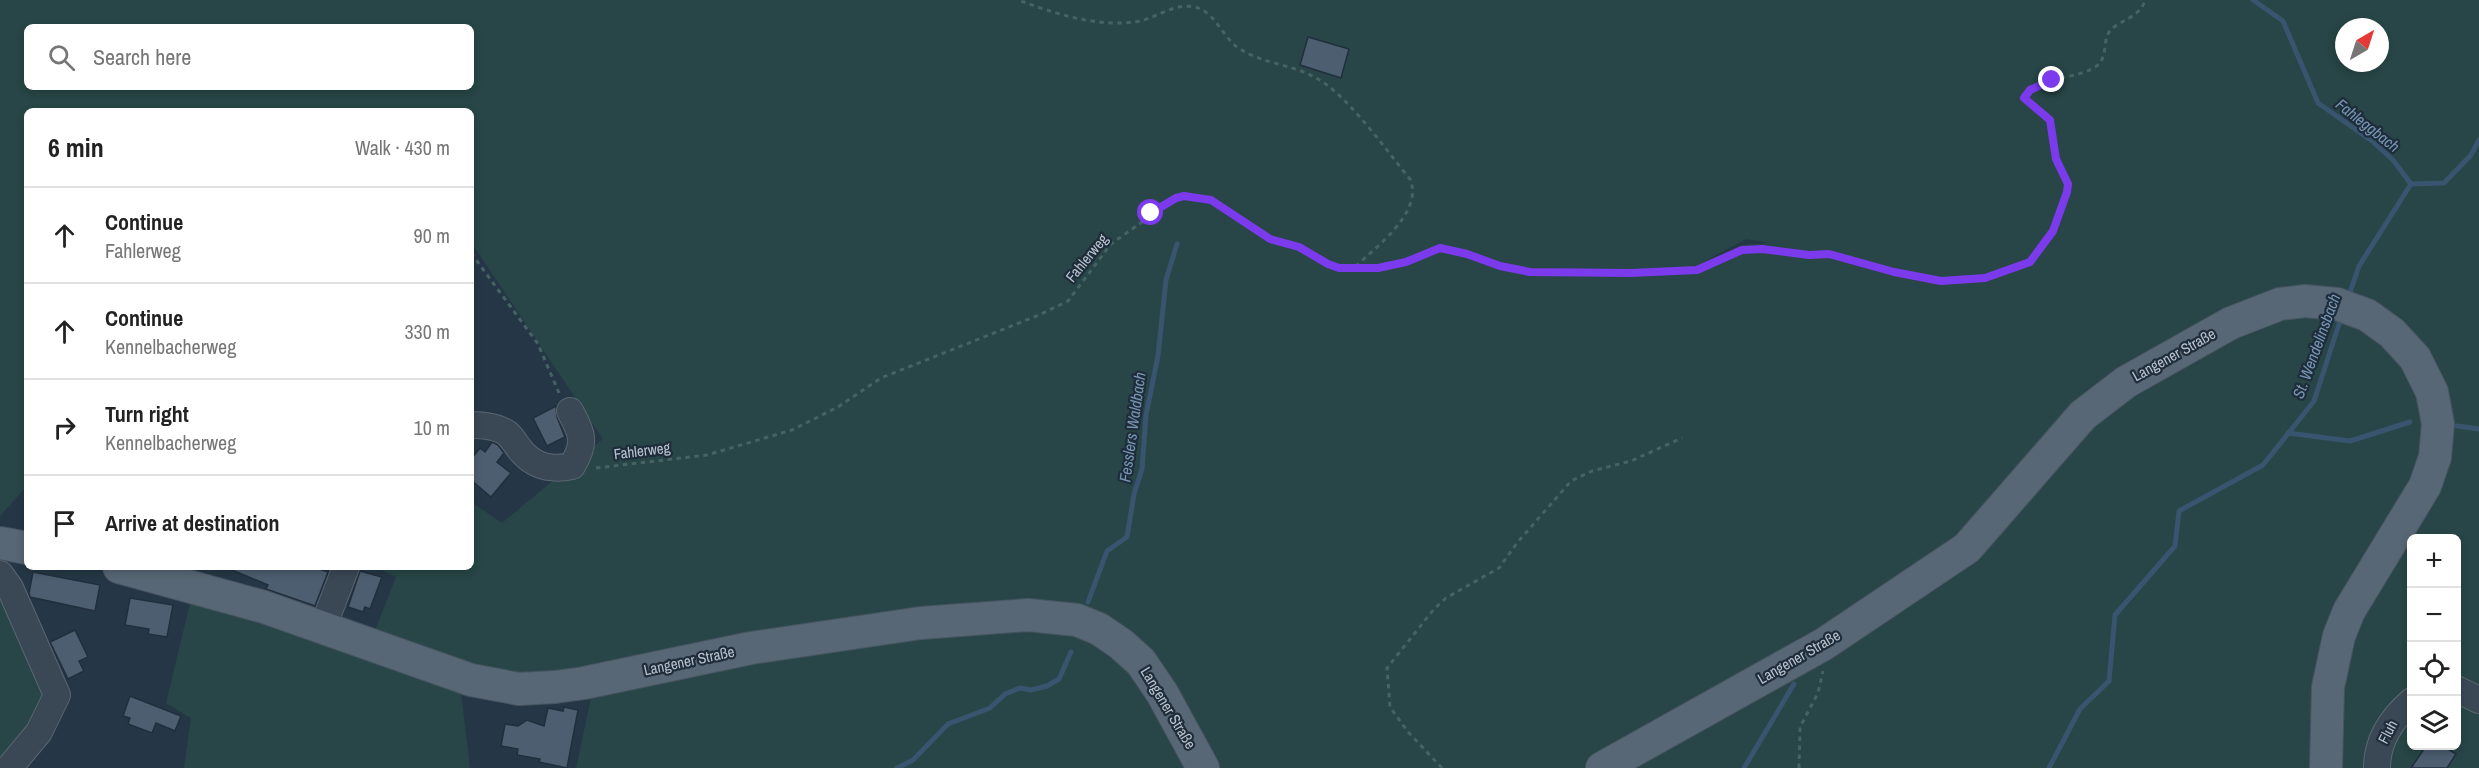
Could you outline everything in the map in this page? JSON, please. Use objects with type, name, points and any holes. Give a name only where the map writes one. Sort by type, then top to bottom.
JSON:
[{"type":"main road","name":"Langener Straße","points":[[1602,768],[1830,640],[1967,548],[2083,415],[2126,382],[2231,323],[2280,304],[2305,301],[2337,304],[2367,315],[2392,333],[2415,358],[2432,392],[2438,424],[2435,457],[2425,486],[2355,601],[2339,636],[2328,687],[2326,768]]},
{"type":"main road","points":[[0,543],[24,547]]},
{"type":"main road","name":"Langener Straße","points":[[131,570],[264,607],[471,680],[505,688],[536,689],[584,683],[741,650],[850,632],[980,617],[1051,616],[1077,620],[1099,629],[1121,644],[1141,663],[1162,693],[1203,768]]},
{"type":"street","points":[[474,425],[497,428],[508,434],[534,463],[546,468],[559,469],[572,466],[582,446],[582,438],[570,411]]},
{"type":"street","points":[[323,627],[345,570]]},
{"type":"street","points":[[0,574],[10,588],[57,694],[39,732],[9,768]]},
{"type":"street","points":[[2461,691],[2479,700]]},
{"type":"street","name":"Fluh","points":[[2377,768],[2378,750],[2389,725],[2407,706]]},
{"type":"path","points":[[1018,0],[1077,18],[1123,24],[1150,18],[1176,8],[1195,8],[1211,17],[1239,48],[1259,58],[1315,77],[1338,93],[1410,178],[1413,187],[1413,198],[1405,215],[1380,244],[1354,268]]},
{"type":"path","name":"Fahlerweg","points":[[585,469],[706,455],[792,430],[838,407],[881,378],[1039,315],[1068,301],[1111,244],[1176,198],[1184,196],[1211,200],[1270,239],[1299,247],[1333,266],[1378,268],[1406,262],[1440,248],[1467,254],[1500,266],[1530,272],[1631,273],[1697,270],[1742,250],[1762,249],[1809,255],[1829,254],[1894,272],[1941,281],[1985,278],[2030,262],[2053,231],[2067,192],[2068,184],[2056,159],[2050,120],[2024,98],[2030,90],[2044,83],[2094,68],[2102,62],[2107,35],[2112,28],[2133,16],[2145,0]]},
{"type":"path","points":[[474,257],[538,344],[557,389],[570,411]]},
{"type":"path","points":[[1442,768],[1408,732],[1390,707],[1386,668],[1434,609],[1446,598],[1499,568],[1517,543],[1571,481],[1682,438]]},
{"type":"path","points":[[1799,768],[1800,727],[1818,693],[1830,640]]},
{"type":"green space","points":[[0,0],[2479,0],[2479,768],[576,768],[592,694],[502,682],[372,638],[396,577],[381,570],[474,570],[474,504],[502,523],[603,439],[474,246],[474,108],[24,108],[24,489],[0,516]],"holes":[[[1746,239],[1770,243],[1743,245],[1705,261]]]},
{"type":"green space","points":[[0,582],[52,694],[0,768]]},
{"type":"green space","points":[[193,591],[460,684],[470,768],[184,768],[191,718],[166,703]]},
{"type":"building","points":[[1308,37],[1349,49],[1341,78],[1300,65]]},
{"type":"building","points":[[556,406],[557,417],[565,437],[547,446],[533,418]]},
{"type":"building","points":[[492,442],[498,445],[504,453],[497,462],[511,473],[491,497],[474,483],[474,455],[480,448],[485,452]]},
{"type":"building","points":[[232,570],[322,570],[328,572],[315,606],[266,589],[268,585]]},
{"type":"building","points":[[360,571],[382,577],[370,609],[365,607],[363,612],[348,607]]},
{"type":"building","points":[[33,572],[100,585],[95,611],[30,597]]},
{"type":"building","points":[[130,598],[173,605],[167,637],[148,634],[149,629],[125,625]]},
{"type":"building","points":[[75,630],[88,657],[79,661],[84,671],[68,679],[50,642]]},
{"type":"building","points":[[130,696],[181,716],[175,731],[156,723],[152,733],[128,724],[130,718],[123,716]]},
{"type":"building","points":[[564,707],[578,710],[567,768],[539,762],[540,759],[517,755],[518,749],[501,746],[505,724],[518,726],[527,720],[544,726],[548,708],[563,711]]},
{"type":"building","points":[[2423,750],[2450,750],[2456,754],[2447,768],[2411,768]]},
{"type":"waterway","name":"Fahleggbach","points":[[2253,0],[2283,21],[2318,103],[2372,141],[2393,160],[2411,184]]},
{"type":"waterway","name":"St. Wendelinsbach","points":[[2348,298],[2359,266],[2411,184],[2444,183],[2471,155],[2479,140]]},
{"type":"waterway","name":"Fesslers Waldbach","points":[[1088,602],[1107,551],[1127,537],[1134,494],[1142,469],[1146,415],[1158,356],[1166,280],[1177,244]]},
{"type":"waterway","name":"St. Wendelinsbach","points":[[2049,768],[2080,709],[2109,681],[2115,615],[2175,546],[2179,511],[2263,465],[2314,401],[2342,315]]},
{"type":"waterway","points":[[2288,433],[2350,441],[2410,422]]},
{"type":"waterway","points":[[2457,426],[2479,429]]},
{"type":"waterway","name":"Fesslers Waldbach","points":[[897,768],[913,760],[948,724],[990,708],[1005,694],[1020,688],[1031,690],[1047,686],[1059,679],[1071,652]]},
{"type":"waterway","points":[[1744,768],[1794,684]]},
{"type":"route","points":[[1151,213],[1176,198],[1202,197],[1220,204],[1270,239],[1299,247],[1339,268],[1365,270],[1378,268],[1406,262],[1440,248],[1467,254],[1500,266],[1530,272],[1631,273],[1697,270],[1742,250],[1762,249],[1809,255],[1829,254],[1894,272],[1941,281],[1985,278],[2030,262],[2036,256],[2053,231],[2067,192],[2068,184],[2056,159],[2050,120],[2024,98],[2030,90],[2052,80]]}]
